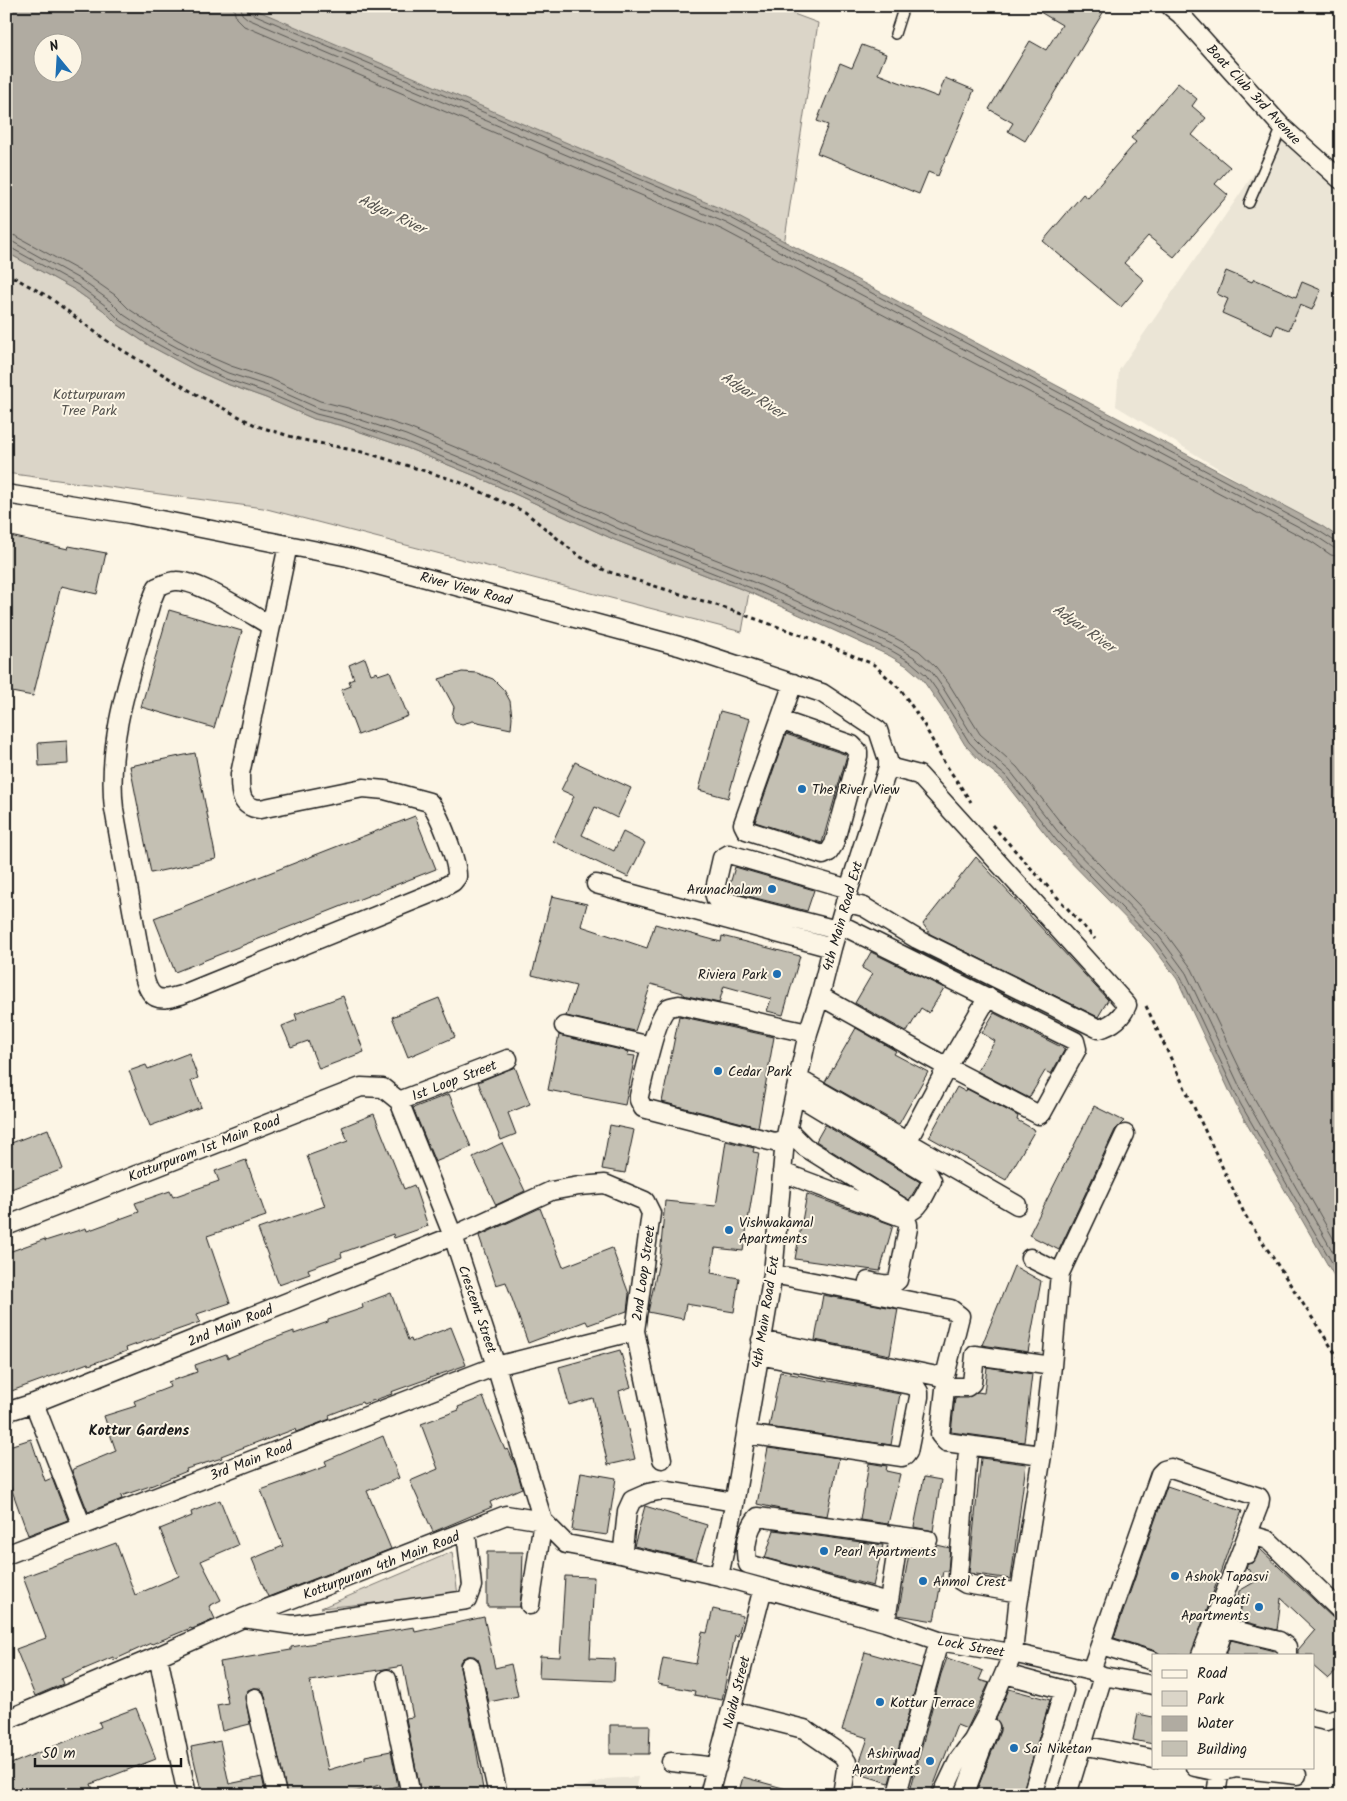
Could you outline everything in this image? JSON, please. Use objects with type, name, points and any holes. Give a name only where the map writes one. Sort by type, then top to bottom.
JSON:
[{"type":"street","name":"Boat Club 3rd Avenue","points":[[1170,6],[1180,14],[1282,127],[1341,180]]},
{"type":"street","name":"River View Road","points":[[6,494],[130,514],[348,557],[679,646],[822,693],[878,730],[888,764]]},
{"type":"street","points":[[271,626],[209,592],[182,581],[174,581],[157,588],[151,602],[117,725],[113,750],[112,788],[114,809],[144,976],[151,994],[157,998],[172,998],[209,984],[437,891],[453,882],[457,877],[456,863],[438,815],[429,802],[374,788],[354,790],[274,807],[253,808],[246,804],[241,796],[240,774],[288,545]]},
{"type":"street","points":[[780,720],[852,744],[858,751],[834,844],[829,852],[823,855],[746,830],[742,824],[793,683]]},
{"type":"street","points":[[820,996],[947,1067],[1037,1114],[1042,1112],[1077,1049],[1075,1042],[988,997],[838,927],[716,899],[714,892],[722,858],[729,854],[847,895],[916,938],[1099,1029],[1110,1026],[1123,1015],[1127,1005],[919,775],[888,764]]},
{"type":"street","name":"4th Main Road Ext","points":[[718,1576],[734,1502],[773,1268],[786,1135],[808,1033],[847,895],[888,764]]},
{"type":"street","points":[[596,884],[832,948]]},
{"type":"street","points":[[907,1142],[947,1067],[988,997]]},
{"type":"street","points":[[797,1087],[929,1175],[932,1181],[913,1211],[909,1212],[786,1135],[774,1142],[643,1108],[639,1100],[651,1046],[662,1015],[668,1008],[679,1005],[808,1033]]},
{"type":"street","points":[[564,1026],[651,1046]]},
{"type":"street","name":"1st Loop Street","points":[[399,1101],[508,1059]]},
{"type":"street","name":"Kotturpuram 1st Main Road","points":[[6,1226],[361,1087],[383,1088],[399,1101]]},
{"type":"street","points":[[797,1087],[907,1142],[1017,1204]]},
{"type":"street","name":"Crescent Street","points":[[399,1101],[453,1236],[496,1366],[543,1521]]},
{"type":"street","points":[[964,1795],[1009,1676],[1015,1653],[1020,1593],[1042,1455],[1060,1273],[1125,1134]]},
{"type":"street","points":[[773,1268],[893,1284],[898,1280],[908,1228],[904,1218],[782,1172]]},
{"type":"street","name":"2nd Loop Street","points":[[453,1236],[551,1191],[605,1184],[645,1201],[651,1213],[635,1331],[662,1459]]},
{"type":"street","name":"2nd Main Road","points":[[6,1412],[34,1403],[453,1236]]},
{"type":"street","points":[[1030,1258],[1060,1273]]},
{"type":"street","points":[[760,1347],[937,1376],[946,1372],[960,1316],[951,1310],[773,1268]]},
{"type":"street","name":"3rd Main Road","points":[[6,1555],[496,1366],[635,1331]]},
{"type":"street","points":[[746,1434],[902,1457],[908,1452],[919,1397],[919,1392],[915,1386],[760,1347]]},
{"type":"street","points":[[1042,1455],[946,1442],[940,1435],[945,1389],[949,1386],[967,1387],[972,1382],[975,1355],[1052,1366]]},
{"type":"street","points":[[34,1403],[82,1526]]},
{"type":"street","points":[[974,1446],[968,1451],[958,1576],[960,1581],[966,1584],[1020,1593]]},
{"type":"street","points":[[1067,1795],[1082,1745],[1093,1673],[1101,1645],[1160,1474],[1170,1468],[1259,1497],[1260,1499],[1260,1505],[1201,1654]]},
{"type":"street","points":[[620,1554],[624,1549],[627,1511],[632,1500],[648,1493],[662,1490],[734,1502]]},
{"type":"street","name":"Kotturpuram 4th Main Road","points":[[6,1720],[243,1618],[506,1515],[543,1521]]},
{"type":"street","points":[[888,1602],[748,1564],[744,1554],[752,1523],[758,1517],[928,1540]]},
{"type":"street","points":[[543,1521],[566,1544],[620,1554],[763,1588]]},
{"type":"street","points":[[530,1605],[543,1521]]},
{"type":"street","points":[[243,1618],[293,1625],[467,1600],[472,1586],[466,1532]]},
{"type":"street","points":[[885,1622],[899,1536]]},
{"type":"street","points":[[1215,1654],[1251,1542],[1258,1537],[1268,1540],[1341,1611]]},
{"type":"street","name":"Lock Street","points":[[763,1588],[885,1622],[939,1641],[1015,1653],[1093,1673],[1152,1685]]},
{"type":"street","name":"Naidu Street","points":[[709,1795],[763,1588]]},
{"type":"street","points":[[1225,1628],[1279,1641],[1288,1648],[1287,1654]]},
{"type":"street","points":[[898,1795],[939,1641]]},
{"type":"street","points":[[1101,1645],[1152,1661]]},
{"type":"street","points":[[942,1795],[959,1758],[988,1712],[1015,1653]]},
{"type":"street","points":[[158,1656],[187,1795]]},
{"type":"street","points":[[470,1666],[498,1795]]},
{"type":"street","points":[[1032,1795],[1064,1690],[1093,1673]]},
{"type":"street","points":[[1009,1676],[1064,1690]]},
{"type":"street","points":[[387,1679],[411,1795]]},
{"type":"street","points":[[255,1698],[278,1795]]},
{"type":"street","points":[[732,1711],[804,1730],[842,1755],[847,1762],[842,1795]]},
{"type":"street","points":[[1314,1718],[1326,1721],[1341,1717]]},
{"type":"street","points":[[1082,1745],[1152,1759]]},
{"type":"street","points":[[671,1762],[717,1767]]},
{"type":"street","points":[[1203,1768],[1220,1770],[1236,1768],[1297,1775]]},
{"type":"street","points":[[1216,1795],[1220,1770]]},
{"type":"lane","points":[[895,34],[904,6]]},
{"type":"lane","points":[[1249,203],[1282,127]]},
{"type":"path","points":[[6,273],[49,297],[107,341],[194,393],[257,426],[298,439],[367,453],[457,482],[525,512],[579,556],[606,571],[733,611],[813,639],[873,664],[901,690],[923,723],[944,762],[975,806]]},
{"type":"path","points":[[988,821],[1098,943]]},
{"type":"path","points":[[1144,1002],[1245,1215],[1341,1362]]},
{"type":"shaded area","points":[[1279,137],[1341,193],[1341,543],[1116,406],[1119,370]]},
{"type":"shaded area","points":[[638,1777],[634,1795],[562,1795],[606,1779]]},
{"type":"green space","points":[[204,6],[772,6],[818,23],[783,251]]},
{"type":"green space","name":"Kotturpuram Tree Park","points":[[6,252],[75,290],[103,310],[117,324],[150,346],[193,369],[314,419],[343,426],[402,446],[478,477],[615,540],[749,592],[742,632],[263,508],[6,473]]},
{"type":"green space","points":[[452,1552],[458,1595],[321,1608]]},
{"type":"water","name":"Adyar River","points":[[6,6],[247,6],[731,213],[1322,526],[1341,539],[1341,1288],[1236,1105],[1177,979],[1151,944],[1054,845],[1002,779],[982,763],[965,745],[922,679],[907,666],[890,656],[749,592],[615,540],[478,477],[402,446],[343,426],[314,419],[193,369],[150,346],[117,324],[103,310],[75,290],[6,252]]},
{"type":"building","points":[[1030,6],[1107,6],[1025,141],[1008,131],[1013,123],[989,109],[1030,41],[1046,50],[1062,25]]},
{"type":"building","points":[[862,45],[886,54],[878,74],[938,97],[945,78],[974,90],[938,176],[928,172],[919,194],[817,153],[828,125],[817,121],[840,63],[852,68]]},
{"type":"building","points":[[1178,83],[1197,99],[1192,106],[1206,118],[1192,135],[1230,167],[1215,184],[1228,195],[1174,257],[1148,236],[1124,263],[1144,280],[1121,307],[1043,241],[1083,194],[1088,198],[1136,142],[1131,138]]},
{"type":"building","points":[[1226,271],[1252,282],[1254,279],[1296,297],[1302,282],[1321,290],[1312,310],[1300,305],[1289,330],[1276,325],[1272,335],[1222,313],[1228,299],[1217,294]]},
{"type":"building","points":[[6,535],[68,549],[69,546],[106,553],[97,594],[61,586],[33,696],[6,691]]},
{"type":"building","points":[[169,610],[242,631],[214,728],[141,707]]},
{"type":"building","points":[[365,658],[371,674],[377,672],[378,675],[390,671],[408,716],[358,735],[341,690],[351,686],[349,681],[354,679],[349,665]]},
{"type":"building","points":[[462,672],[477,673],[493,679],[504,690],[510,701],[511,729],[473,721],[462,724],[455,722],[452,716],[454,707],[439,679]]},
{"type":"building","points":[[720,711],[750,719],[728,798],[699,790]]},
{"type":"building","name":"The River View","points":[[786,734],[847,755],[822,843],[755,822]]},
{"type":"building","points":[[67,741],[68,764],[39,766],[38,743]]},
{"type":"building","points":[[195,753],[216,859],[151,873],[130,766]]},
{"type":"building","points":[[575,762],[631,788],[617,818],[595,807],[582,835],[614,851],[623,832],[645,843],[628,877],[553,841],[574,796],[561,790]]},
{"type":"building","points":[[415,816],[436,869],[175,972],[154,918]]},
{"type":"building","points":[[976,857],[1108,1000],[1098,1017],[930,934],[923,924]]},
{"type":"building","points":[[735,867],[814,890],[807,911],[728,891]]},
{"type":"building","points":[[552,896],[587,904],[581,926],[647,948],[655,924],[721,942],[722,936],[800,956],[783,1015],[767,1011],[771,999],[724,986],[719,1003],[683,995],[683,993],[651,984],[635,1031],[566,1016],[576,986],[532,975]]},
{"type":"building","points":[[871,952],[944,988],[929,1013],[921,1008],[907,1032],[855,1003],[872,974],[862,968]]},
{"type":"building","points":[[343,996],[364,1052],[319,1069],[308,1041],[291,1047],[282,1026],[297,1020],[295,1014]]},
{"type":"building","points":[[439,998],[455,1037],[408,1057],[392,1017]]},
{"type":"building","points":[[994,1013],[1065,1049],[1051,1074],[1045,1071],[1029,1098],[977,1071],[995,1041],[982,1033]]},
{"type":"building","name":"Cedar Park","points":[[679,1016],[774,1037],[758,1127],[662,1102]]},
{"type":"building","points":[[856,1028],[896,1051],[894,1054],[928,1072],[899,1124],[825,1082]]},
{"type":"building","points":[[559,1035],[629,1052],[627,1055],[635,1056],[625,1105],[548,1090]]},
{"type":"building","points":[[189,1053],[198,1078],[191,1081],[201,1107],[150,1126],[129,1071],[146,1065],[148,1069]]},
{"type":"building","points":[[515,1067],[530,1104],[508,1113],[516,1134],[501,1140],[478,1082]]},
{"type":"building","points":[[957,1087],[966,1092],[967,1089],[1018,1116],[1017,1120],[1035,1130],[1006,1180],[929,1137]]},
{"type":"building","points":[[449,1094],[471,1147],[435,1162],[413,1108]]},
{"type":"building","points":[[1094,1106],[1124,1121],[1115,1130],[1059,1250],[1029,1235]]},
{"type":"building","points":[[374,1114],[404,1189],[414,1185],[428,1226],[394,1238],[393,1234],[341,1253],[342,1257],[308,1269],[310,1274],[279,1285],[258,1229],[325,1206],[307,1156],[348,1141],[342,1127]]},
{"type":"building","points":[[610,1125],[634,1130],[625,1173],[602,1169]]},
{"type":"building","points":[[825,1125],[920,1182],[909,1200],[816,1141]]},
{"type":"building","points":[[48,1129],[63,1169],[6,1191],[6,1145]]},
{"type":"building","points":[[726,1141],[754,1148],[753,1152],[759,1153],[743,1251],[715,1248],[711,1273],[739,1278],[734,1312],[686,1304],[683,1319],[648,1312],[660,1257],[665,1201],[716,1206]]},
{"type":"building","points":[[502,1143],[525,1191],[496,1205],[473,1157]]},
{"type":"building","points":[[246,1160],[266,1216],[207,1236],[230,1303],[197,1314],[200,1322],[126,1348],[127,1351],[89,1365],[88,1363],[6,1393],[6,1253],[45,1239],[45,1241],[86,1228],[87,1231],[139,1212],[135,1203],[170,1191],[173,1197],[219,1181],[215,1171]]},
{"type":"building","points":[[807,1194],[893,1225],[880,1271],[795,1259]]},
{"type":"building","points":[[540,1208],[563,1267],[612,1248],[629,1294],[627,1311],[588,1325],[586,1321],[528,1343],[506,1282],[496,1285],[479,1236]]},
{"type":"building","points":[[1014,1266],[1041,1281],[1028,1352],[982,1345]]},
{"type":"building","points":[[391,1293],[408,1340],[411,1339],[412,1342],[451,1327],[466,1365],[391,1392],[392,1394],[363,1404],[362,1402],[329,1415],[330,1419],[296,1432],[295,1429],[221,1456],[222,1458],[186,1469],[187,1471],[121,1496],[122,1499],[88,1512],[72,1471],[116,1451],[104,1416],[136,1406],[134,1401],[170,1387],[168,1382],[197,1372],[195,1365],[226,1354],[228,1358],[294,1331],[294,1334],[328,1322],[328,1320],[363,1308],[362,1304]]},
{"type":"building","points":[[823,1295],[898,1309],[890,1355],[815,1340]]},
{"type":"building","points":[[620,1350],[631,1387],[619,1391],[635,1459],[608,1465],[593,1398],[569,1405],[559,1367]]},
{"type":"building","points":[[987,1367],[1032,1374],[1024,1442],[951,1432],[955,1398],[967,1398],[977,1392],[984,1393]]},
{"type":"building","points":[[780,1372],[900,1394],[891,1445],[769,1427]]},
{"type":"building","points":[[483,1397],[505,1450],[508,1449],[516,1467],[522,1488],[490,1502],[492,1507],[433,1532],[410,1481],[438,1469],[421,1424],[459,1410],[458,1407]]},
{"type":"building","points":[[383,1436],[399,1478],[367,1491],[391,1549],[268,1597],[252,1559],[283,1546],[261,1490],[327,1466],[325,1461]]},
{"type":"building","points":[[31,1439],[45,1481],[52,1478],[68,1520],[28,1535],[10,1485],[6,1486],[6,1447]]},
{"type":"building","points":[[768,1448],[839,1458],[827,1516],[757,1504]]},
{"type":"building","points":[[981,1458],[1026,1464],[1011,1579],[969,1573]]},
{"type":"building","points":[[869,1463],[887,1466],[886,1471],[900,1474],[888,1524],[860,1520]]},
{"type":"building","points":[[581,1472],[616,1478],[607,1535],[572,1530]]},
{"type":"building","points":[[924,1477],[941,1480],[933,1531],[914,1527]]},
{"type":"building","name":"Ashok Tapasvi","points":[[1167,1486],[1242,1511],[1191,1654],[1160,1654],[1156,1651],[1114,1638]]},
{"type":"building","points":[[220,1500],[238,1545],[201,1561],[221,1600],[209,1606],[215,1619],[151,1643],[114,1660],[113,1657],[61,1679],[63,1684],[35,1696],[16,1649],[46,1638],[23,1577],[116,1543],[135,1595],[179,1576],[160,1529],[192,1516],[191,1512]]},
{"type":"building","points":[[645,1506],[707,1525],[696,1560],[634,1546]]},
{"type":"building","name":"Pearl Apartments","points":[[774,1530],[883,1545],[873,1586],[765,1558]]},
{"type":"building","name":"Anmol Crest","points":[[937,1545],[950,1548],[948,1571],[943,1571],[934,1621],[898,1615],[910,1548],[927,1551],[932,1550]]},
{"type":"building","name":"Pragati Apartments","points":[[1260,1549],[1334,1619],[1341,1623],[1341,1667],[1328,1679],[1314,1667],[1314,1654],[1298,1654],[1298,1650],[1315,1630],[1281,1598],[1277,1630],[1238,1620],[1241,1606],[1238,1600],[1239,1591],[1258,1580],[1246,1567],[1254,1562]]},
{"type":"building","points":[[487,1552],[523,1552],[520,1607],[487,1607]]},
{"type":"building","points":[[565,1576],[594,1577],[590,1658],[615,1659],[614,1681],[539,1678],[540,1656],[560,1657]]},
{"type":"building","points":[[713,1609],[743,1616],[738,1636],[735,1635],[722,1700],[694,1695],[695,1691],[658,1684],[663,1658],[696,1664],[702,1632],[707,1633]]},
{"type":"building","points":[[484,1617],[495,1668],[511,1664],[518,1696],[489,1702],[478,1659],[474,1656],[468,1656],[460,1662],[484,1795],[421,1795],[406,1718],[413,1717],[403,1666],[310,1681],[328,1770],[365,1759],[365,1756],[391,1751],[398,1786],[381,1790],[380,1785],[344,1795],[287,1795],[265,1696],[259,1688],[248,1690],[245,1695],[250,1724],[222,1731],[217,1705],[228,1703],[220,1662],[291,1650],[291,1647],[414,1627],[415,1632]]},
{"type":"building","points":[[1231,1640],[1274,1651],[1273,1654],[1226,1654]]},
{"type":"building","name":"Kottur Terrace","points":[[865,1652],[921,1668],[889,1783],[856,1773],[868,1738],[842,1730]]},
{"type":"building","points":[[947,1658],[983,1671],[979,1680],[989,1683],[967,1729],[957,1725],[930,1795],[909,1795],[941,1674]]},
{"type":"building","name":"Sai Niketan","points":[[1009,1689],[1050,1700],[1022,1795],[975,1795],[1000,1731],[1000,1725],[996,1719]]},
{"type":"building","points":[[136,1708],[156,1759],[91,1784],[95,1795],[23,1795],[22,1789],[6,1795],[6,1766],[101,1727],[99,1722]]},
{"type":"building","points":[[1138,1714],[1152,1717],[1152,1744],[1133,1740]]},
{"type":"building","points":[[610,1725],[650,1725],[649,1754],[610,1754]]},
{"type":"building","points":[[220,1741],[229,1784],[262,1777],[266,1795],[202,1795],[191,1747]]},
{"type":"building","points":[[743,1777],[790,1790],[790,1795],[738,1795]]},
{"type":"place","name":"The River View","points":[[802,789]]},
{"type":"place","name":"Arunachalam","points":[[772,889]]},
{"type":"place","name":"Riviera Park","points":[[777,974]]},
{"type":"place","name":"Cedar Park","points":[[718,1071]]},
{"type":"place","name":"Vishwakamal Apartments","points":[[729,1230]]},
{"type":"place","name":"Pearl Apartments","points":[[824,1551]]},
{"type":"place","name":"Ashok Tapasvi","points":[[1175,1576]]},
{"type":"place","name":"Anmol Crest","points":[[923,1581]]},
{"type":"place","name":"Pragati Apartments","points":[[1259,1607]]},
{"type":"place","name":"Kottur Terrace","points":[[880,1702]]},
{"type":"place","name":"Sai Niketan","points":[[1014,1748]]},
{"type":"place","name":"Ashirwad Apartments","points":[[930,1761]]},
{"type":"district","name":"Kottur Gardens","points":[[139,1430]]}]
